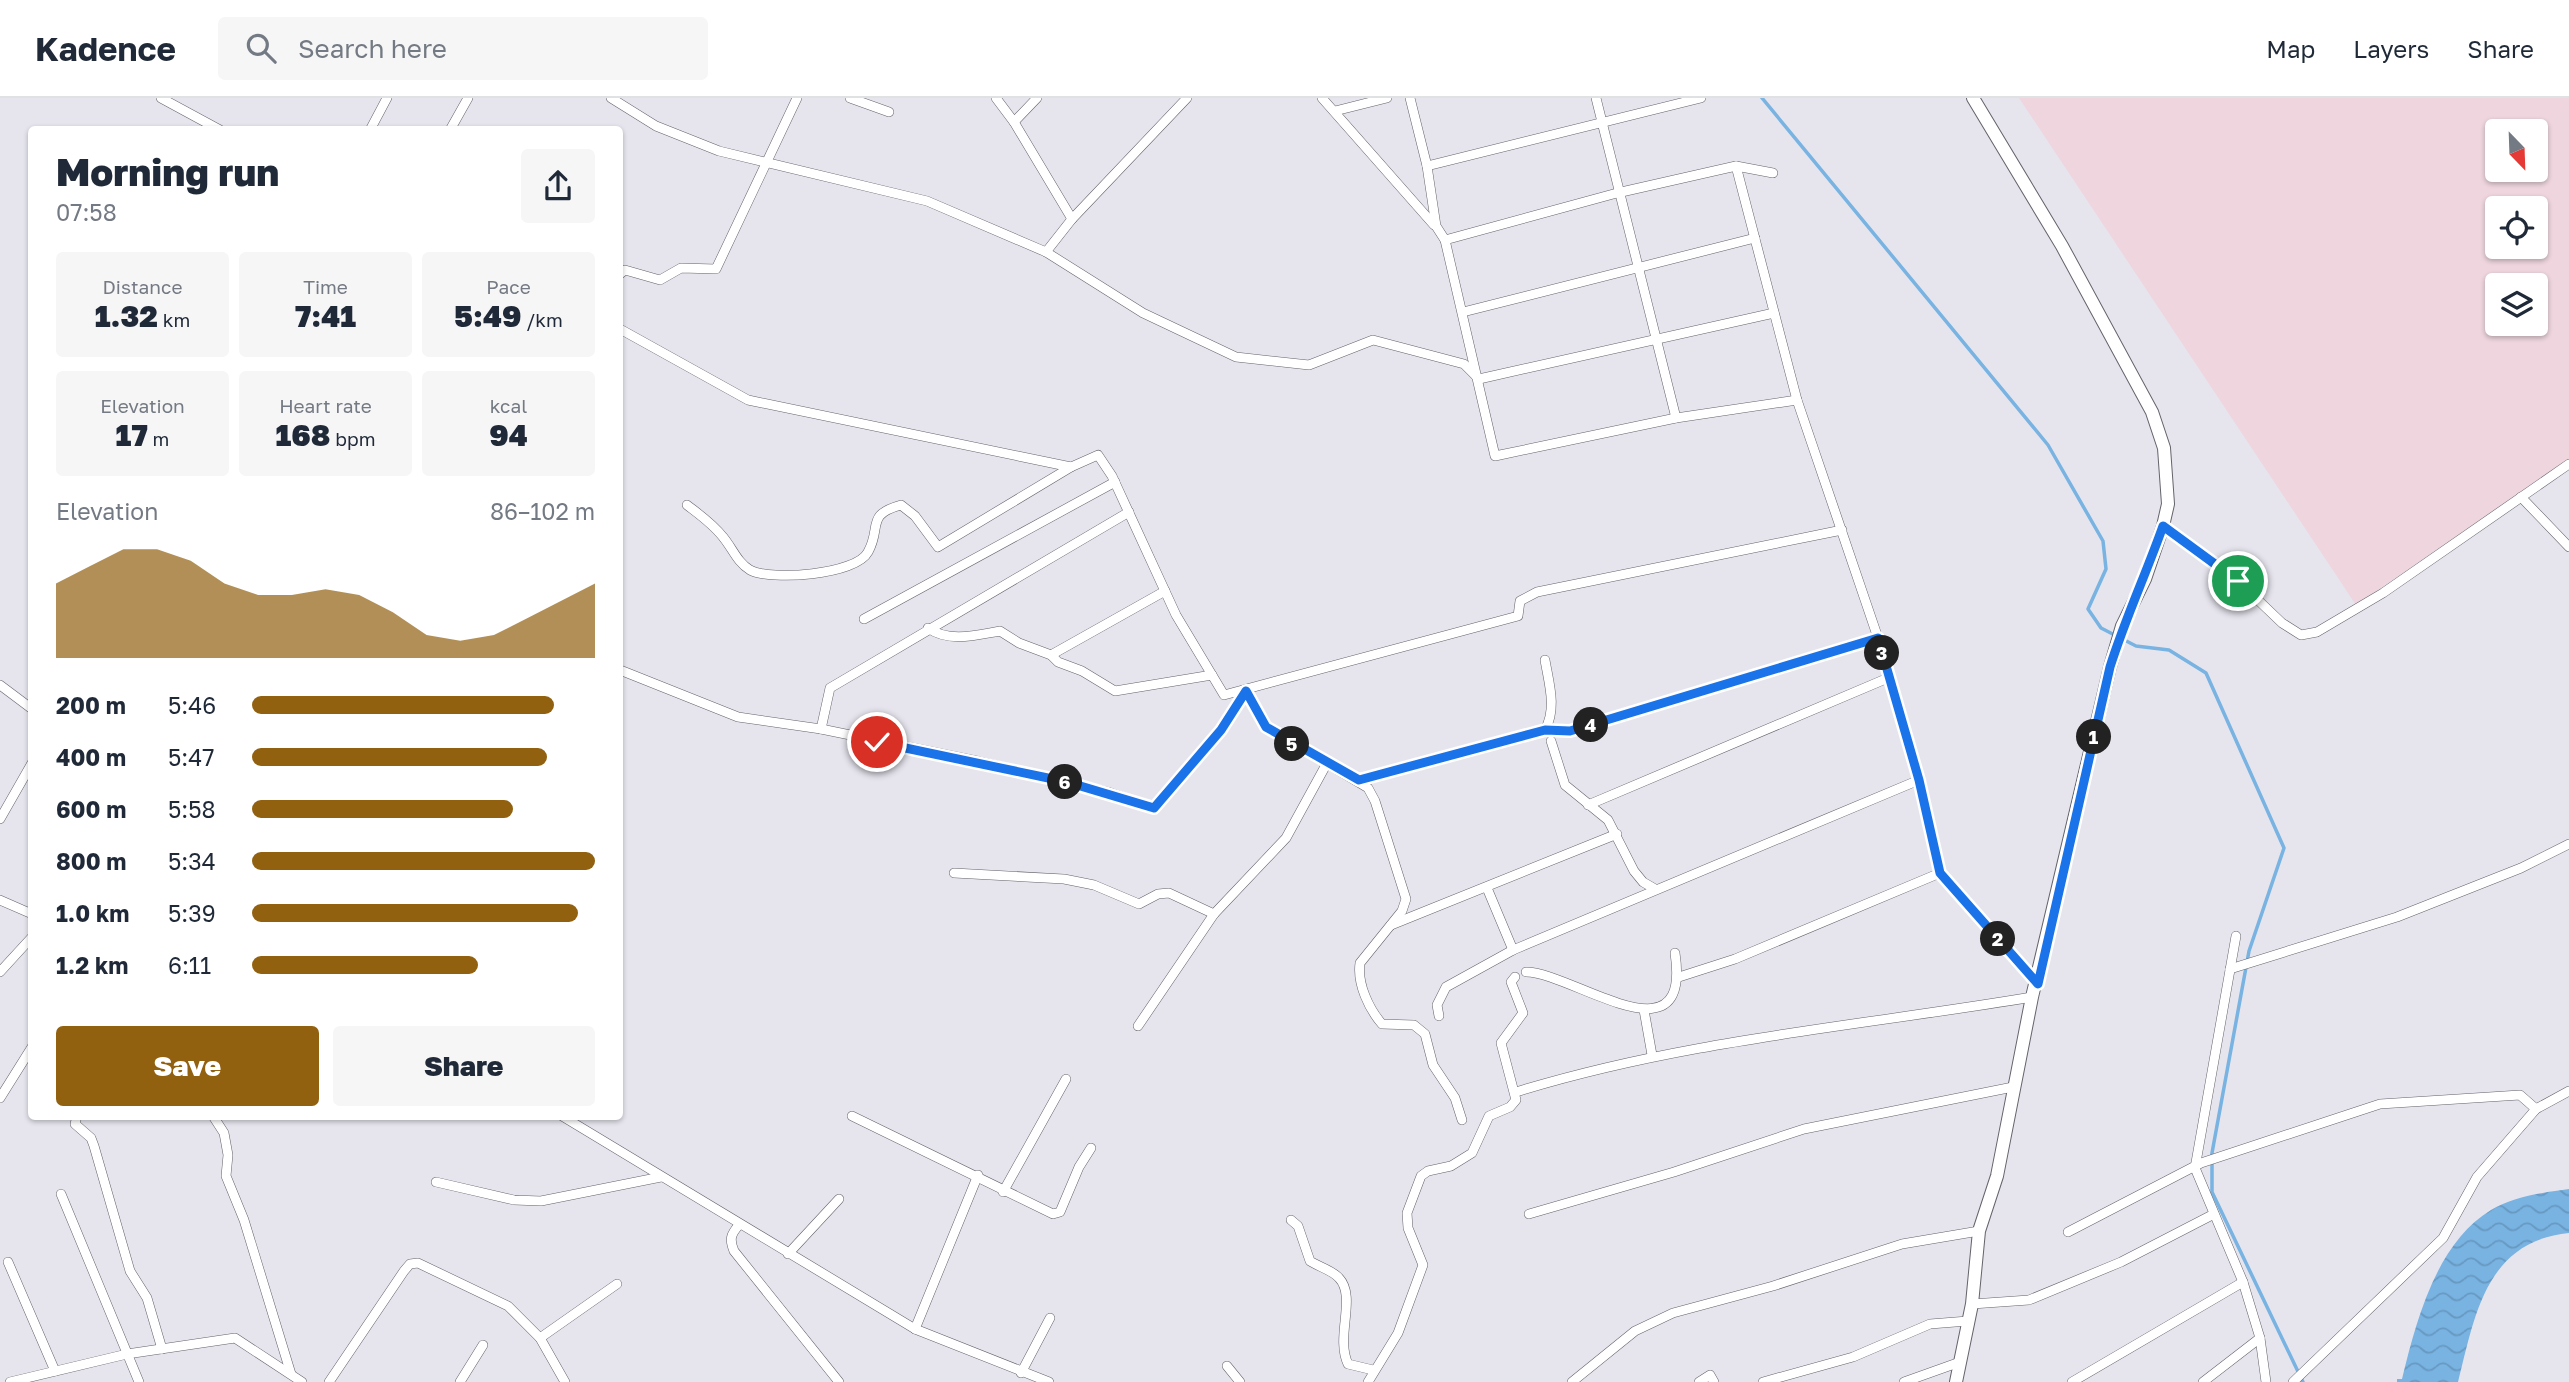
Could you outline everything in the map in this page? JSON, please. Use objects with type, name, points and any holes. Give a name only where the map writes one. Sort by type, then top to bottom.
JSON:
[{"type":"street","points":[[161,98],[213,126]]},
{"type":"street","points":[[372,126],[387,98]]},
{"type":"street","points":[[452,126],[468,98]]},
{"type":"street","points":[[611,98],[656,126],[719,151],[927,201],[1046,252],[1143,313],[1236,357],[1309,365],[1373,340],[1464,364],[1479,379]]},
{"type":"street","points":[[623,272],[660,280],[681,268],[716,270],[797,98]]},
{"type":"street","points":[[850,98],[889,112]]},
{"type":"street","points":[[996,98],[1014,122],[1072,219]]},
{"type":"street","points":[[1014,122],[1037,98]]},
{"type":"street","points":[[1046,252],[1072,219],[1187,98]]},
{"type":"street","points":[[1322,98],[1436,226],[1445,240],[1495,456],[1676,418],[1797,400]]},
{"type":"street","points":[[1335,111],[1387,98]]},
{"type":"street","points":[[1410,98],[1427,166],[1436,226]]},
{"type":"street","points":[[1596,98],[1636,268],[1676,418]]},
{"type":"street","points":[[1427,166],[1701,98]]},
{"type":"street","points":[[1956,1382],[1972,1304],[1979,1231],[1997,1176],[2032,997],[2038,984],[2110,667],[2122,626],[2145,579],[2168,504],[2164,448],[2152,412],[2062,246],[1973,98]]},
{"type":"street","points":[[1736,166],[1797,400],[1878,638],[1919,780],[1940,873],[2038,984]]},
{"type":"street","points":[[1445,240],[1618,193],[1736,166],[1773,173]]},
{"type":"street","points":[[1463,312],[1755,238]]},
{"type":"street","points":[[1479,379],[1656,342],[1774,313]]},
{"type":"street","points":[[623,331],[748,400],[1071,467]]},
{"type":"street","points":[[687,505],[712,524],[738,560],[752,571],[793,575],[847,568],[867,555],[874,536],[874,523],[883,510],[901,505],[915,516],[938,547],[1071,467],[1098,455],[1115,482],[1165,591],[1224,695],[1518,616],[1520,601],[1537,592],[1842,530]]},
{"type":"street","points":[[2163,526],[2238,581],[2281,623],[2301,635],[2317,632],[2383,593],[2569,464]]},
{"type":"street","points":[[864,619],[1115,482]]},
{"type":"street","points":[[2521,497],[2569,547]]},
{"type":"street","points":[[821,729],[830,688],[1129,512]]},
{"type":"street","points":[[1051,654],[1165,591]]},
{"type":"street","points":[[928,628],[937,634],[964,637],[1000,631],[1019,643],[1051,654],[1058,662],[1082,671],[1115,691],[1212,675]]},
{"type":"street","points":[[1359,780],[1545,730],[1570,731],[1878,638]]},
{"type":"street","points":[[1545,660],[1552,706],[1551,718],[1545,730]]},
{"type":"street","points":[[623,671],[738,717],[821,729],[1067,782],[1154,808],[1221,730],[1246,691]]},
{"type":"street","points":[[1588,805],[1888,678]]},
{"type":"street","points":[[0,685],[28,706]]},
{"type":"street","points":[[1246,691],[1266,727],[1359,780],[1375,801],[1406,899],[1402,911],[1360,963],[1369,1006],[1382,1024],[1414,1025],[1425,1034],[1433,1065],[1455,1098],[1462,1120]]},
{"type":"street","points":[[1551,741],[1561,779],[1608,820],[1634,871],[1655,889]]},
{"type":"street","points":[[1138,1026],[1214,914],[1286,838],[1326,763]]},
{"type":"street","points":[[0,819],[28,770]]},
{"type":"street","points":[[1439,1016],[1437,1005],[1446,987],[1513,950],[1919,780]]},
{"type":"street","points":[[1389,926],[1616,834]]},
{"type":"street","points":[[2230,969],[2397,917],[2521,868],[2569,844]]},
{"type":"street","points":[[954,873],[1064,879],[1094,885],[1139,904],[1158,894],[1169,893],[1214,914]]},
{"type":"street","points":[[1679,977],[1735,959],[1940,873]]},
{"type":"street","points":[[1487,888],[1513,950]]},
{"type":"street","points":[[0,900],[28,913]]},
{"type":"street","points":[[2236,936],[2198,1166],[2214,1214],[2243,1282],[2260,1339],[2266,1382]]},
{"type":"street","points":[[0,972],[28,941]]},
{"type":"street","points":[[1526,972],[1536,972],[1567,986],[1644,1010],[1669,1001],[1679,977],[1675,953]]},
{"type":"street","points":[[1291,1220],[1298,1226],[1310,1261],[1340,1279],[1347,1306],[1341,1342],[1348,1364],[1372,1378],[1398,1333],[1423,1265],[1408,1228],[1407,1213],[1421,1176],[1428,1171],[1451,1166],[1472,1153],[1489,1116],[1510,1107],[1516,1100],[1516,1092],[1501,1048],[1503,1038],[1523,1013],[1511,982],[1515,977]]},
{"type":"street","points":[[1516,1092],[1652,1055],[2032,997]]},
{"type":"street","points":[[1644,1010],[1652,1055]]},
{"type":"street","points":[[0,1098],[28,1052]]},
{"type":"street","points":[[1003,1192],[1066,1079]]},
{"type":"street","points":[[1529,1214],[1674,1172],[1804,1129],[2013,1087]]},
{"type":"street","points":[[2293,1382],[2442,1238],[2477,1177],[2536,1109],[2569,1091]]},
{"type":"street","points":[[2068,1232],[2215,1158],[2380,1104],[2520,1095],[2536,1109]]},
{"type":"street","points":[[852,1116],[978,1175],[1003,1192],[1057,1214],[1091,1148]]},
{"type":"street","points":[[76,1120],[75,1124],[91,1138],[131,1271],[147,1298],[162,1349]]},
{"type":"street","points":[[216,1120],[224,1133],[228,1155],[226,1176],[244,1220],[291,1374]]},
{"type":"street","points":[[568,1120],[915,1329],[1049,1382]]},
{"type":"street","points":[[915,1329],[978,1175]]},
{"type":"street","points":[[436,1181],[514,1200],[541,1201],[661,1177]]},
{"type":"street","points":[[61,1194],[139,1382]]},
{"type":"street","points":[[788,1254],[839,1199]]},
{"type":"street","points":[[1972,1304],[2029,1300],[2121,1262],[2214,1214]]},
{"type":"street","points":[[739,1224],[730,1242],[734,1251],[839,1382]]},
{"type":"street","points":[[1572,1382],[1635,1331],[1673,1313],[1773,1286],[1902,1244],[1979,1231]]},
{"type":"street","points":[[8,1262],[55,1371]]},
{"type":"street","points":[[329,1382],[410,1264],[418,1263],[508,1306],[540,1338],[565,1382]]},
{"type":"street","points":[[2072,1382],[2243,1282]]},
{"type":"street","points":[[540,1338],[617,1284]]},
{"type":"street","points":[[1021,1373],[1050,1318]]},
{"type":"street","points":[[1763,1382],[1853,1357],[1930,1324],[1968,1321]]},
{"type":"street","points":[[10,1382],[127,1354],[235,1338],[302,1382]]},
{"type":"street","points":[[2203,1382],[2260,1339]]},
{"type":"street","points":[[460,1382],[483,1345]]},
{"type":"street","points":[[1904,1382],[1960,1362]]},
{"type":"street","points":[[1227,1366],[1240,1382]]},
{"type":"street","points":[[1699,1382],[1710,1375],[1714,1382]]},
{"type":"shaded area","points":[[2019,98],[2569,98],[2569,459],[2356,605]]},
{"type":"water","points":[[2569,1189],[2569,1233],[2541,1239],[2519,1250],[2502,1266],[2489,1285],[2479,1308],[2458,1382],[2397,1382],[2397,1379],[2402,1379],[2414,1333],[2431,1286],[2442,1263],[2472,1224],[2499,1205]]},
{"type":"waterway","points":[[1762,98],[2048,445],[2103,541],[2106,569],[2088,609],[2101,628],[2136,646],[2169,650],[2206,673],[2284,848],[2249,951],[2212,1153],[2212,1192],[2303,1382]]},
{"type":"route","points":[[877,742],[1067,782],[1108,792],[1154,808],[1221,730],[1246,691],[1266,727],[1359,780],[1545,730],[1570,731],[1878,638],[1919,780],[1940,873],[2038,984],[2110,667],[2122,626],[2145,579],[2163,526],[2238,581]]}]
